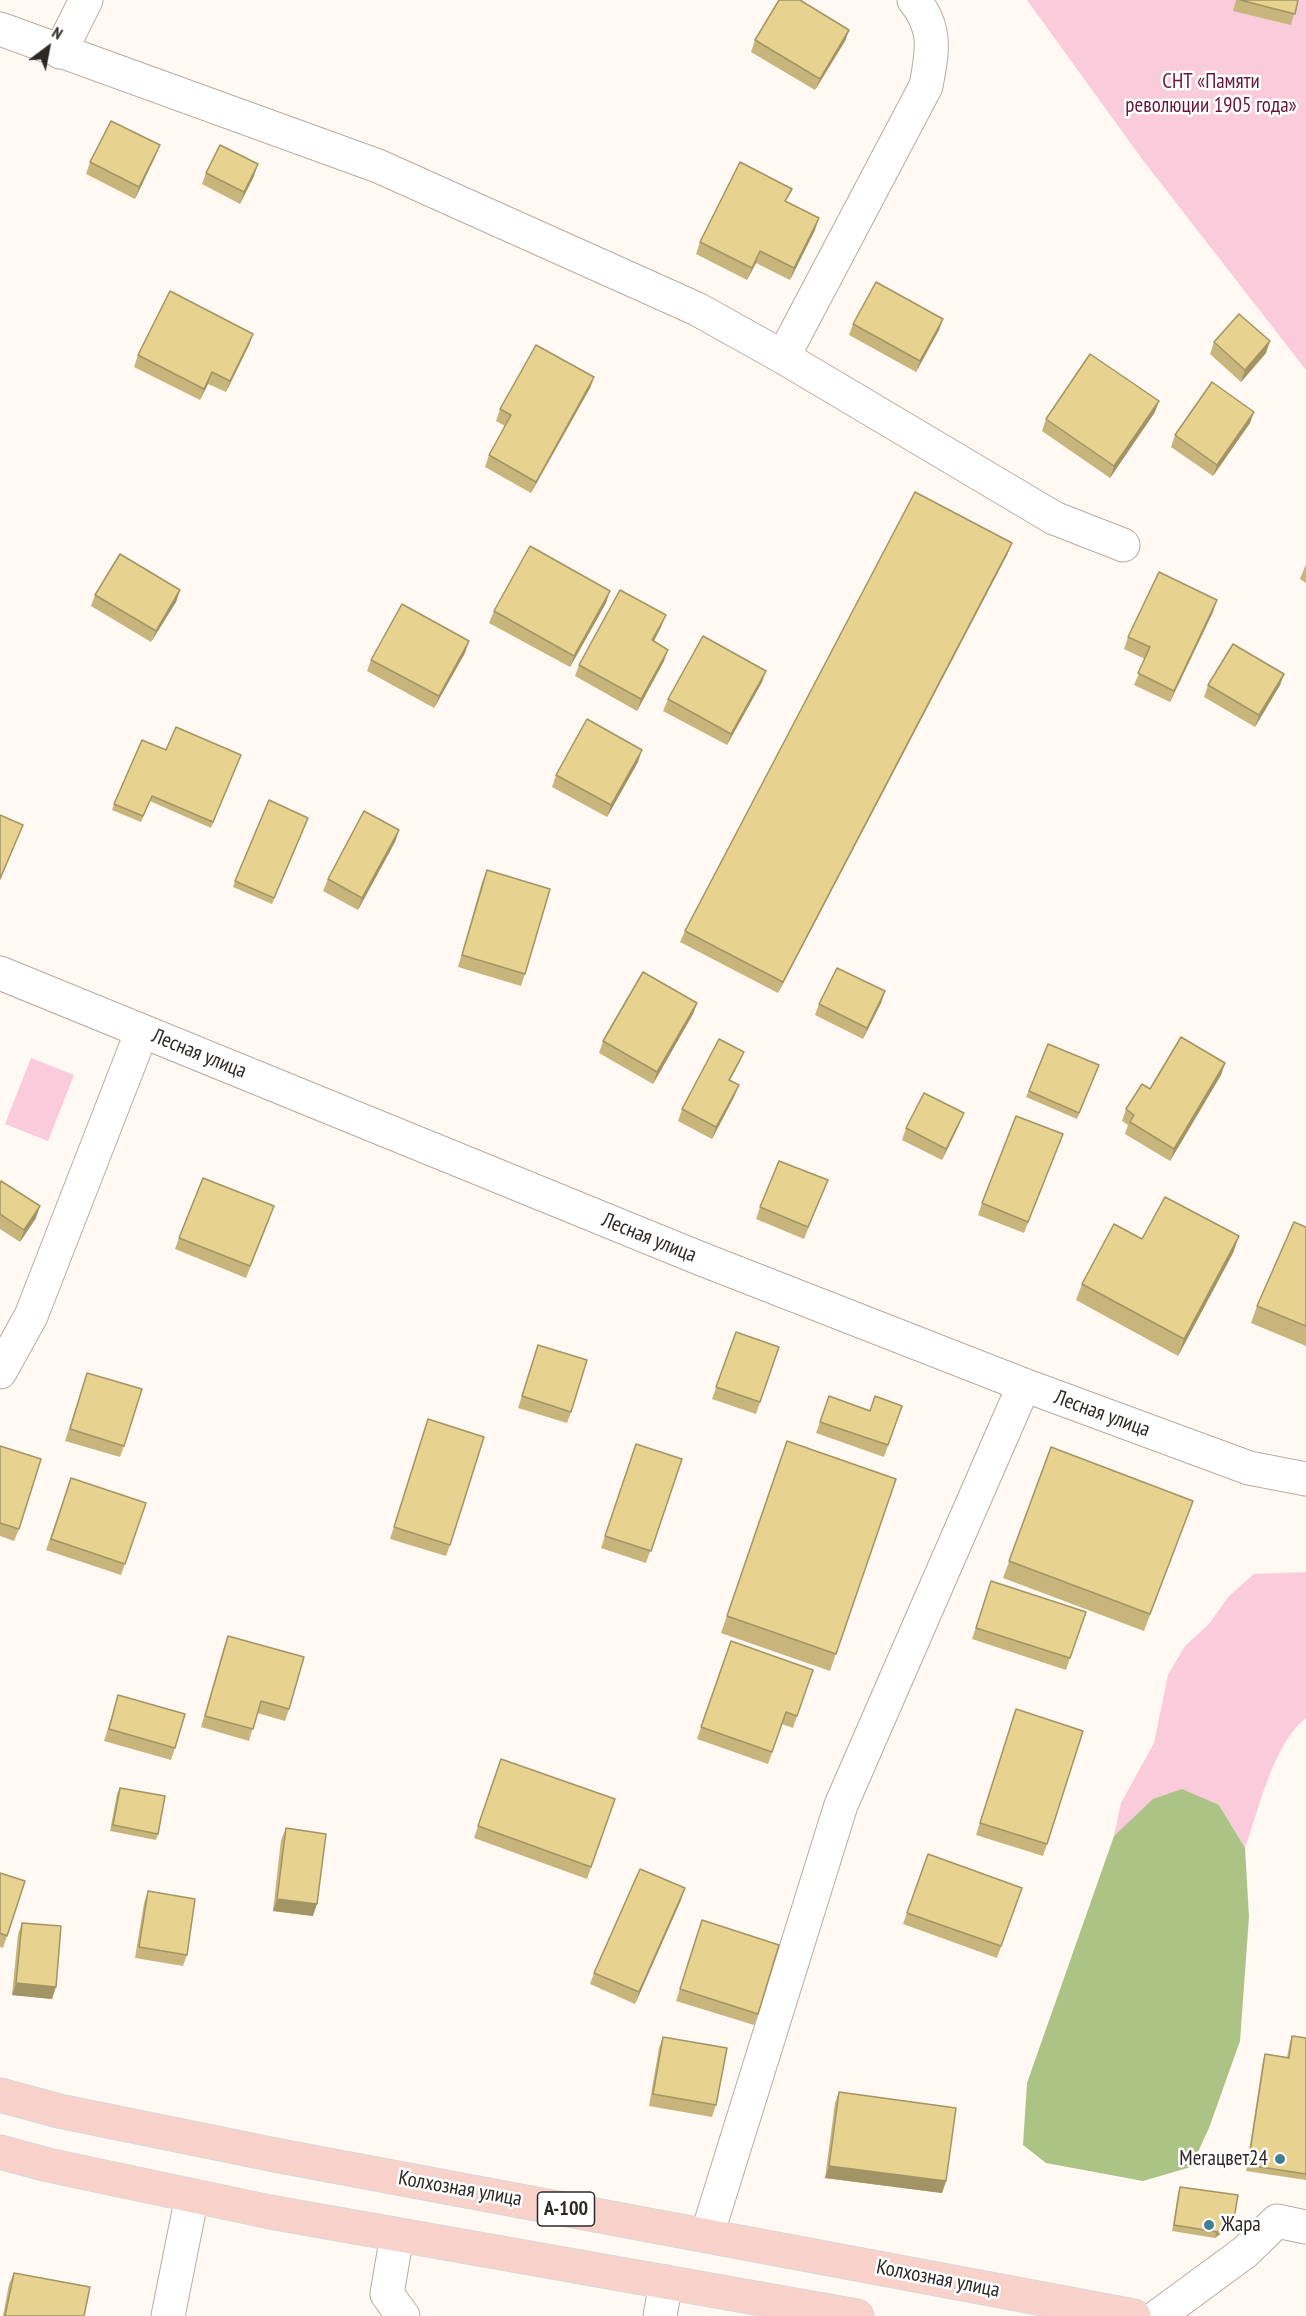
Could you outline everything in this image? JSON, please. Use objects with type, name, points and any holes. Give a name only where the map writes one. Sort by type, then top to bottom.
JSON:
[{"type":"main road","name":"Колхозная улица","points":[[0,2095],[58,2110],[280,2156],[1134,2316]]},
{"type":"main road","points":[[0,2152],[48,2165],[192,2196],[397,2235],[857,2316]]},
{"type":"street","points":[[60,52],[86,0]]},
{"type":"street","points":[[783,357],[926,86],[933,48],[925,13],[914,0]]},
{"type":"street","points":[[0,29],[378,166],[697,309],[783,357],[1054,518],[1123,545]]},
{"type":"street","name":"Лесная улица","points":[[0,973],[699,1258],[1024,1385],[1249,1468],[1306,1479]]},
{"type":"street","points":[[0,1372],[31,1316],[142,1031]]},
{"type":"street","points":[[707,2235],[842,1804],[1024,1385]]},
{"type":"street","points":[[168,2316],[192,2196]]},
{"type":"street","points":[[1158,2316],[1245,2252],[1276,2221],[1306,2226]]},
{"type":"street","points":[[397,2235],[387,2294],[403,2316]]},
{"type":"street","points":[[660,2316],[666,2282]]},
{"type":"green space","name":"СНТ «Памяти революции 1905 года»","points":[[1027,0],[1306,0],[1306,370],[1142,159]]},
{"type":"green space","points":[[31,1058],[74,1075],[48,1141],[5,1124]]},
{"type":"green space","points":[[1306,1572],[1306,1718],[1294,1729],[1276,1760],[1245,1848],[1219,1805],[1114,1836],[1121,1803],[1154,1743],[1168,1675],[1185,1646],[1209,1624],[1229,1596],[1254,1574]]},
{"type":"shaded area","points":[[1182,1789],[1219,1805],[1245,1848],[1249,1917],[1240,2041],[1209,2128],[1191,2167],[1143,2181],[1046,2163],[1023,2145],[1027,2083],[1114,1836],[1153,1799]]},
{"type":"building","points":[[779,0],[800,0],[849,30],[820,79],[755,40]]},
{"type":"building","points":[[1240,0],[1298,0],[1295,14]]},
{"type":"building","points":[[111,121],[160,145],[139,187],[90,162]]},
{"type":"building","points":[[220,145],[258,164],[244,192],[206,173]]},
{"type":"building","points":[[740,162],[792,189],[785,201],[819,218],[794,268],[760,251],[752,268],[700,242]]},
{"type":"building","points":[[876,282],[943,319],[920,361],[853,324]]},
{"type":"building","points":[[170,291],[253,334],[230,381],[212,372],[204,389],[138,355]]},
{"type":"building","points":[[1239,314],[1270,341],[1245,370],[1214,342]]},
{"type":"building","points":[[536,345],[594,377],[536,482],[489,455],[511,415],[500,409]]},
{"type":"building","points":[[1090,354],[1159,401],[1114,466],[1046,419]]},
{"type":"building","points":[[1212,382],[1254,412],[1217,465],[1175,435]]},
{"type":"building","points":[[915,492],[1012,543],[783,982],[685,931]]},
{"type":"building","points":[[530,546],[610,591],[574,656],[494,611]]},
{"type":"building","points":[[120,554],[180,590],[156,631],[95,595]]},
{"type":"building","points":[[1159,572],[1217,600],[1174,691],[1138,673],[1150,647],[1128,637]]},
{"type":"building","points":[[620,590],[666,615],[652,640],[668,650],[641,699],[579,665]]},
{"type":"building","points":[[402,604],[469,641],[439,696],[371,660]]},
{"type":"building","points":[[703,636],[766,671],[731,734],[668,699]]},
{"type":"building","points":[[1233,644],[1284,674],[1259,715],[1208,685]]},
{"type":"building","points":[[587,719],[642,750],[611,805],[556,775]]},
{"type":"building","points":[[176,727],[241,755],[213,822],[152,796],[143,816],[114,804],[142,740],[166,750]]},
{"type":"building","points":[[269,800],[308,818],[274,898],[235,881]]},
{"type":"building","points":[[364,811],[399,830],[362,898],[328,879]]},
{"type":"building","points":[[0,815],[23,825],[0,879]]},
{"type":"building","points":[[487,870],[550,889],[525,974],[462,955]]},
{"type":"building","points":[[837,968],[885,991],[867,1028],[819,1004]]},
{"type":"building","points":[[643,972],[697,1003],[657,1072],[603,1041]]},
{"type":"building","points":[[1181,1037],[1225,1063],[1174,1149],[1130,1122],[1134,1115],[1126,1109],[1142,1084],[1150,1089]]},
{"type":"building","points":[[719,1039],[744,1052],[729,1080],[739,1085],[716,1127],[682,1109]]},
{"type":"building","points":[[1048,1044],[1099,1065],[1079,1113],[1029,1091]]},
{"type":"building","points":[[924,1093],[964,1113],[946,1149],[906,1128]]},
{"type":"building","points":[[1016,1116],[1063,1134],[1028,1222],[982,1203]]},
{"type":"building","points":[[779,1161],[828,1180],[808,1227],[760,1207]]},
{"type":"building","points":[[203,1178],[274,1206],[250,1266],[179,1238]]},
{"type":"building","points":[[1,1181],[40,1206],[24,1230],[0,1214]]},
{"type":"building","points":[[1165,1197],[1239,1236],[1184,1339],[1082,1284],[1114,1224],[1142,1239]]},
{"type":"building","points":[[1294,1222],[1306,1227],[1306,1326],[1257,1306]]},
{"type":"building","points":[[736,1332],[779,1347],[760,1402],[716,1387]]},
{"type":"building","points":[[538,1345],[587,1360],[571,1412],[522,1396]]},
{"type":"building","points":[[87,1373],[142,1389],[124,1446],[70,1429]]},
{"type":"building","points":[[829,1396],[870,1411],[875,1396],[902,1406],[888,1445],[820,1422]]},
{"type":"building","points":[[428,1419],[484,1437],[450,1545],[394,1527]]},
{"type":"building","points":[[787,1441],[896,1479],[836,1654],[727,1616]]},
{"type":"building","points":[[636,1444],[682,1459],[651,1551],[605,1536]]},
{"type":"building","points":[[0,1446],[41,1459],[19,1529],[0,1523]]},
{"type":"building","points":[[1051,1447],[1193,1501],[1150,1614],[1009,1561]]},
{"type":"building","points":[[71,1478],[146,1503],[125,1564],[51,1539]]},
{"type":"building","points":[[991,1581],[1086,1612],[1070,1658],[976,1628]]},
{"type":"building","points":[[228,1636],[304,1657],[289,1709],[261,1701],[253,1729],[205,1716]]},
{"type":"building","points":[[731,1641],[813,1670],[797,1716],[786,1712],[772,1752],[701,1727]]},
{"type":"building","points":[[118,1695],[185,1714],[175,1748],[109,1729]]},
{"type":"building","points":[[1016,1709],[1083,1731],[1047,1844],[980,1823]]},
{"type":"building","points":[[501,1759],[615,1799],[591,1867],[478,1826]]},
{"type":"building","points":[[120,1788],[165,1796],[158,1834],[113,1825]]},
{"type":"building","points":[[286,1828],[326,1834],[317,1904],[277,1899]]},
{"type":"building","points":[[928,1854],[1022,1888],[1001,1946],[907,1913]]},
{"type":"building","points":[[640,1869],[685,1888],[639,1992],[594,1973]]},
{"type":"building","points":[[0,1873],[25,1881],[7,1936],[0,1933]]},
{"type":"building","points":[[148,1891],[195,1899],[187,1955],[139,1947]]},
{"type":"building","points":[[702,1920],[779,1945],[758,2014],[680,1989]]},
{"type":"building","points":[[22,1923],[61,1926],[56,1987],[16,1983]]},
{"type":"building","points":[[1292,2036],[1306,2038],[1306,2174],[1248,2165],[1265,2054],[1289,2058]]},
{"type":"building","points":[[663,2037],[727,2048],[716,2105],[653,2094]]},
{"type":"building","points":[[839,2092],[956,2108],[946,2181],[829,2166]]},
{"type":"building","points":[[1180,2187],[1238,2195],[1235,2213],[1228,2224],[1217,2232],[1174,2225]]},
{"type":"building","points":[[14,2273],[90,2287],[84,2316],[5,2316]]},
{"type":"place","name":"Мегацвет24","points":[[1280,2159]]},
{"type":"place","name":"Жара","points":[[1209,2225]]}]
